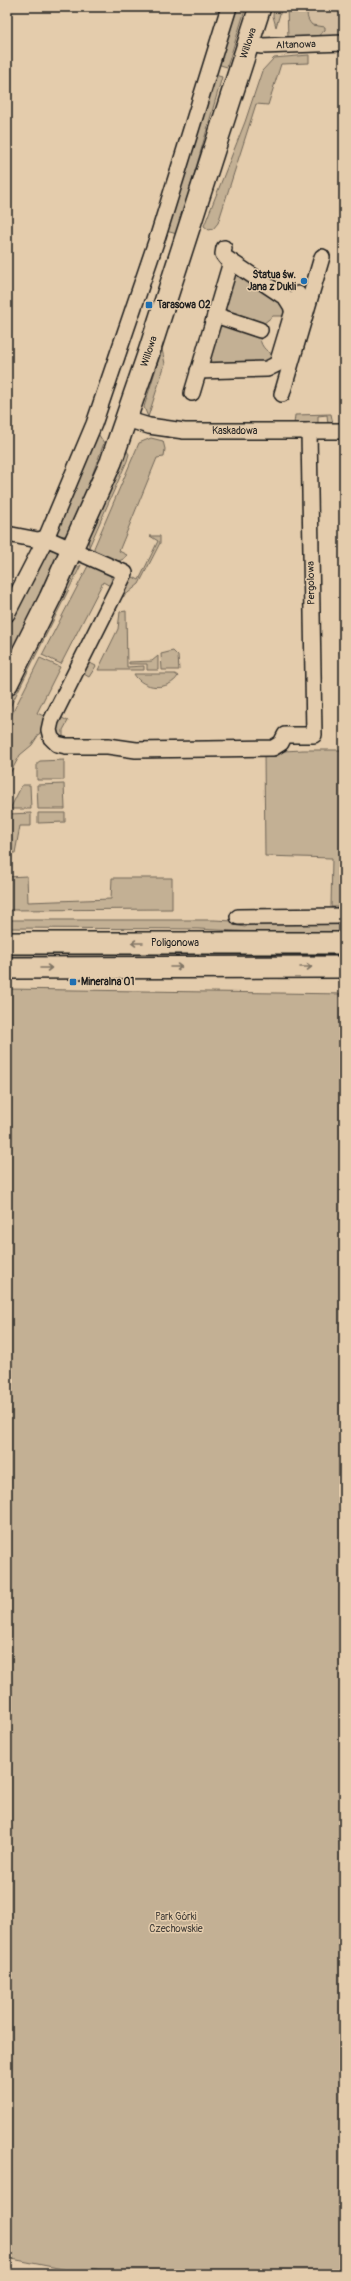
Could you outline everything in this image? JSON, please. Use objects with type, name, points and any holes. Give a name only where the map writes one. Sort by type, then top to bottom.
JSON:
[{"type":"street","points":[[7,614],[46,538],[94,424],[158,236],[229,7]]},
{"type":"street","name":"Willowa","points":[[7,684],[73,550],[111,462],[260,7]]},
{"type":"street","name":"Altanowa","points":[[248,44],[262,46],[344,43]]},
{"type":"street","points":[[224,248],[224,256],[231,262],[286,298],[293,313]]},
{"type":"street","points":[[198,371],[272,367],[277,364],[293,313],[304,296],[322,257]]},
{"type":"street","points":[[192,393],[231,262]]},
{"type":"street","points":[[268,285],[304,296]]},
{"type":"street","points":[[282,394],[304,296]]},
{"type":"street","points":[[215,315],[260,330]]},
{"type":"street","name":"Kaskadowa","points":[[126,419],[149,426],[184,431],[344,431]]},
{"type":"street","name":"Pergolowa","points":[[73,550],[125,573],[51,721],[49,730],[51,738],[57,744],[66,746],[108,746],[136,750],[274,748],[281,742],[285,735],[314,735],[309,431]]},
{"type":"street","points":[[7,534],[38,540],[46,538],[73,550]]},
{"type":"street","points":[[238,917],[344,916]]},
{"type":"street","name":"Poligonowa","points":[[7,943],[344,943]]},
{"type":"street","points":[[7,968],[344,967]]},
{"type":"shaded area","points":[[287,7],[344,7],[344,36],[288,38]]},
{"type":"green space","points":[[235,7],[246,7],[227,67],[217,64]]},
{"type":"green space","points":[[274,7],[282,7],[276,27],[273,16]]},
{"type":"green space","points":[[287,7],[308,7],[307,16],[310,23],[312,25],[325,27],[325,30],[317,37],[288,38]]},
{"type":"green space","points":[[309,55],[309,63],[281,64],[268,105],[256,104],[218,223],[213,229],[209,230],[204,226],[245,122],[262,71],[274,58]]},
{"type":"green space","points":[[215,75],[222,77],[177,234],[166,231]]},
{"type":"green space","points":[[235,272],[284,301],[287,316],[273,316],[263,324],[220,312]]},
{"type":"green space","points":[[218,321],[260,334],[263,347],[268,352],[275,355],[271,363],[207,364]]},
{"type":"green space","points":[[162,349],[165,364],[148,417],[144,407]]},
{"type":"green space","points":[[331,414],[333,424],[328,424],[327,415],[318,416],[318,424],[294,424],[295,415]]},
{"type":"green space","points":[[97,432],[104,443],[70,535],[60,536],[56,532]]},
{"type":"green space","points":[[151,438],[163,441],[165,449],[164,457],[157,458],[119,551],[127,555],[124,559],[116,561],[108,559],[95,553],[94,548],[139,443]]},
{"type":"green space","points":[[127,451],[129,454],[127,461],[89,547],[88,536]]},
{"type":"green space","points":[[150,536],[160,536],[160,543],[139,584],[123,597],[122,594],[131,576],[139,580],[158,541]]},
{"type":"green space","points":[[48,549],[57,551],[58,560],[7,662],[7,626],[27,584]]},
{"type":"green space","points":[[89,564],[106,571],[109,574],[111,577],[112,587],[103,582],[61,664],[42,655]]},
{"type":"green space","points":[[81,565],[7,713],[7,700],[73,571]]},
{"type":"green space","points":[[126,611],[127,667],[144,666],[144,670],[98,670],[118,629],[120,612]]},
{"type":"green space","points":[[173,651],[178,656],[179,670],[162,670],[161,654]]},
{"type":"green space","points":[[158,656],[158,670],[147,670],[147,664],[129,664],[129,662],[152,661]]},
{"type":"green space","points":[[40,658],[60,667],[37,713],[46,717],[41,731],[32,745],[20,755],[7,779],[7,724]]},
{"type":"green space","points":[[88,662],[96,666],[89,677],[82,673]]},
{"type":"green space","points":[[134,674],[175,674],[178,676],[169,684],[156,687],[143,683]]},
{"type":"green space","points":[[60,717],[68,721],[63,730],[63,740],[55,737],[55,725]]},
{"type":"green space","points":[[344,750],[344,907],[331,907],[332,858],[265,856],[264,752]]},
{"type":"green space","points":[[64,760],[64,780],[37,780],[37,763],[40,761]]},
{"type":"green space","points":[[64,784],[65,809],[38,809],[37,785]]},
{"type":"green space","points":[[22,785],[30,785],[31,809],[10,809]]},
{"type":"green space","points":[[31,813],[31,826],[20,826],[15,853],[7,853],[9,814]]},
{"type":"green space","points":[[38,813],[65,813],[65,822],[38,823]]},
{"type":"green space","points":[[27,876],[28,902],[111,899],[112,878],[172,878],[172,909],[7,910],[7,877]]},
{"type":"green space","points":[[7,920],[214,920],[233,921],[233,925],[245,927],[256,921],[344,922],[344,935],[311,935],[198,929],[7,928]]},
{"type":"green space","points":[[7,951],[344,951],[344,960],[7,960]]},
{"type":"green space","name":"Park Górki Czechowskie","points":[[7,989],[344,994],[344,2274],[120,2274],[91,2268],[90,2274],[88,2274],[7,2258]]},
{"type":"place","name":"Statua św. Jana z Dukli","points":[[304,281]]},
{"type":"place","name":"Tarasowa 02","points":[[149,305]]},
{"type":"place","name":"Mineralna 01","points":[[73,982]]}]
